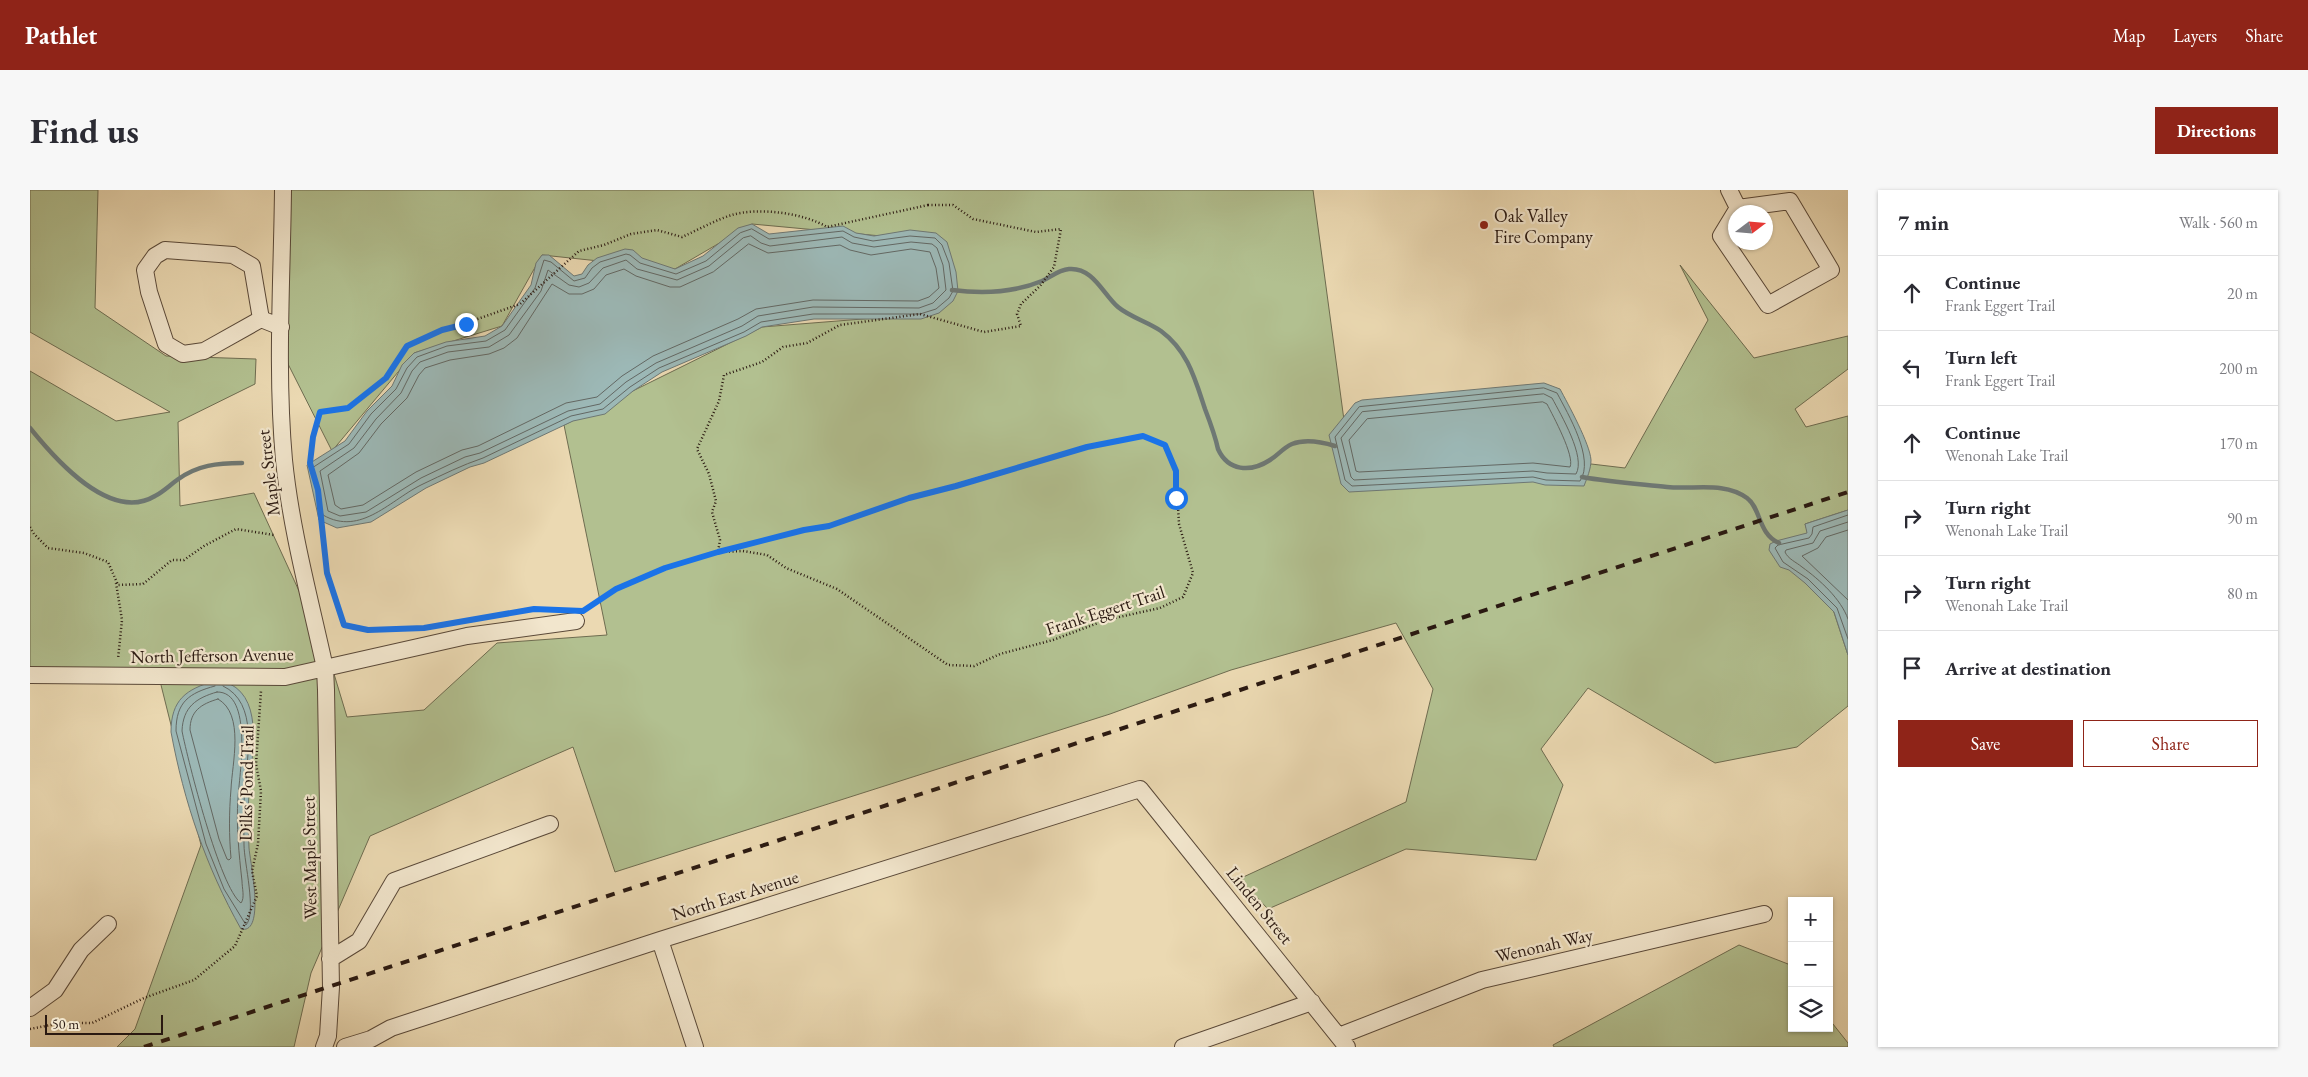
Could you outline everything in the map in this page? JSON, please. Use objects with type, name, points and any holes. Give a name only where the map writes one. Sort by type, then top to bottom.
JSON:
[{"type":"street","name":"Maple Street","points":[[283,190],[281,410],[284,460],[292,514],[325,668]]},
{"type":"street","points":[[1729,190],[1736,205]]},
{"type":"street","points":[[1790,201],[1831,270],[1768,305],[1721,236],[1738,208],[1790,201]]},
{"type":"street","points":[[165,250],[233,255],[252,266],[261,319],[204,351],[183,354],[166,344],[149,292],[145,270],[154,256],[165,250]]},
{"type":"street","points":[[261,319],[281,327]]},
{"type":"street","name":"North Jefferson Avenue","points":[[30,675],[285,677],[467,636],[576,621]]},
{"type":"street","name":"West Maple Street","points":[[324,1047],[328,1036],[330,958],[325,668]]},
{"type":"street","name":"North East Avenue","points":[[345,1047],[371,1039],[391,1028],[660,940],[1140,789]]},
{"type":"street","name":"Linden Street","points":[[1140,789],[1343,1042]]},
{"type":"street","points":[[330,958],[359,942],[394,881],[550,824]]},
{"type":"street","name":"Wenonah Way","points":[[1343,1042],[1482,980],[1764,914]]},
{"type":"street","points":[[30,1008],[55,990],[81,950],[108,924]]},
{"type":"street","points":[[660,940],[695,1047]]},
{"type":"street","points":[[1183,1047],[1312,1002]]},
{"type":"path","points":[[928,204],[953,205],[973,219],[1036,232],[1061,229],[1054,267],[1040,286],[1021,304],[1017,314],[1021,326],[984,332],[920,314],[840,326],[808,343],[783,347],[762,362],[724,375],[719,401],[696,449],[709,474],[716,501],[712,512],[720,540],[718,552],[665,568],[616,589],[583,611],[534,609],[424,628],[368,630],[344,625],[327,573],[318,490],[310,463],[313,437],[320,412],[348,408],[386,378],[407,346],[442,330],[466,324],[520,304],[579,251],[604,245],[631,234],[657,230],[682,237],[732,214],[758,212],[814,220],[827,227],[928,204]]},
{"type":"path","name":"Frank Eggert Trail","points":[[1143,436],[1165,445],[1176,471],[1179,524],[1193,573],[1183,596],[1160,608],[1106,620],[1053,640],[1000,654],[974,666],[948,665],[837,589],[786,568],[767,555],[743,551],[718,552],[804,530],[829,526],[909,498],[1010,469],[1087,447],[1143,436]]},
{"type":"path","points":[[30,527],[34,534],[48,548],[84,553],[108,562],[118,585],[143,584],[172,560],[184,560],[204,546],[236,529],[274,535]]},
{"type":"path","points":[[115,579],[122,620],[118,659]]},
{"type":"path","name":"Dilks' Pond Trail","points":[[30,1029],[61,1023],[99,1020],[144,998],[194,980],[235,946],[257,896],[252,871],[258,844],[261,791],[256,764],[261,687]]},
{"type":"green space","points":[[30,190],[98,190],[95,308],[166,356],[256,359],[255,384],[178,422],[180,506],[254,493],[328,654],[347,717],[424,710],[497,643],[607,635],[564,425],[762,327],[938,313],[946,242],[752,224],[675,269],[542,255],[502,326],[414,353],[332,451],[286,360],[287,190],[1313,190],[1346,435],[1625,468],[1708,320],[1680,265],[1754,358],[1848,336],[1848,369],[1795,409],[1806,427],[1848,416],[1848,510],[1805,524],[1848,655],[1848,706],[1797,747],[1715,763],[1588,688],[1541,749],[1563,785],[1536,860],[1406,849],[1268,909],[1239,879],[1406,802],[1433,689],[1396,623],[1231,670],[1110,714],[615,872],[573,747],[370,836],[311,973],[294,1047],[117,1047],[135,1029],[201,845],[157,669],[30,668],[30,371],[116,421],[170,412],[30,332]]},
{"type":"green space","points":[[1739,945],[1788,964],[1788,1032],[1833,1032],[1833,1024],[1848,1043],[1848,1047],[1554,1047],[1553,1045]]},
{"type":"water","points":[[752,224],[769,234],[843,226],[856,233],[874,236],[910,230],[936,233],[947,242],[956,272],[958,291],[953,301],[939,313],[921,319],[814,319],[762,327],[746,336],[662,372],[633,391],[605,414],[573,421],[484,463],[470,467],[426,488],[371,522],[337,528],[319,520],[307,465],[345,441],[367,411],[392,386],[402,365],[414,353],[446,342],[485,336],[502,326],[531,285],[536,263],[542,255],[549,255],[574,276],[582,274],[588,265],[597,258],[625,249],[633,250],[642,258],[675,269],[703,256],[738,228]]},
{"type":"water","points":[[1544,383],[1560,389],[1587,444],[1591,463],[1584,486],[1545,485],[1533,482],[1349,492],[1341,484],[1329,435],[1355,403],[1362,400]]},
{"type":"water","points":[[1848,510],[1848,655],[1834,612],[1805,583],[1789,570],[1780,567],[1769,550],[1770,544],[1776,541],[1807,533],[1805,524]]},
{"type":"water","points":[[215,681],[230,684],[241,692],[248,704],[252,717],[253,748],[248,826],[255,909],[253,921],[249,928],[241,929],[217,882],[198,834],[182,784],[171,732],[174,712],[182,698],[188,692]]},
{"type":"waterway","points":[[952,290],[998,292],[1031,285],[1058,272],[1069,269],[1085,272],[1097,282],[1118,307],[1161,331],[1178,347],[1194,376],[1218,449],[1228,462],[1240,468],[1255,467],[1270,460],[1297,442],[1319,442],[1335,446]]},
{"type":"waterway","points":[[30,428],[54,456],[85,484],[102,495],[120,501],[138,502],[155,496],[185,475],[200,468],[216,464],[242,463]]},
{"type":"waterway","points":[[1582,477],[1677,488],[1718,488],[1738,493],[1752,502],[1767,534],[1779,543]]},
{"type":"railway","points":[[144,1047],[1848,492]]},
{"type":"place","name":"Oak Valley Fire Company","points":[[1484,225]]},
{"type":"route","points":[[466,324],[442,330],[407,346],[398,356],[386,378],[348,408],[320,412],[313,437],[310,463],[318,490],[327,573],[344,625],[368,630],[424,628],[534,609],[583,611],[616,589],[665,568],[693,559],[804,530],[829,526],[909,498],[933,493],[1087,447],[1143,436],[1165,445],[1176,471],[1176,498]]}]
